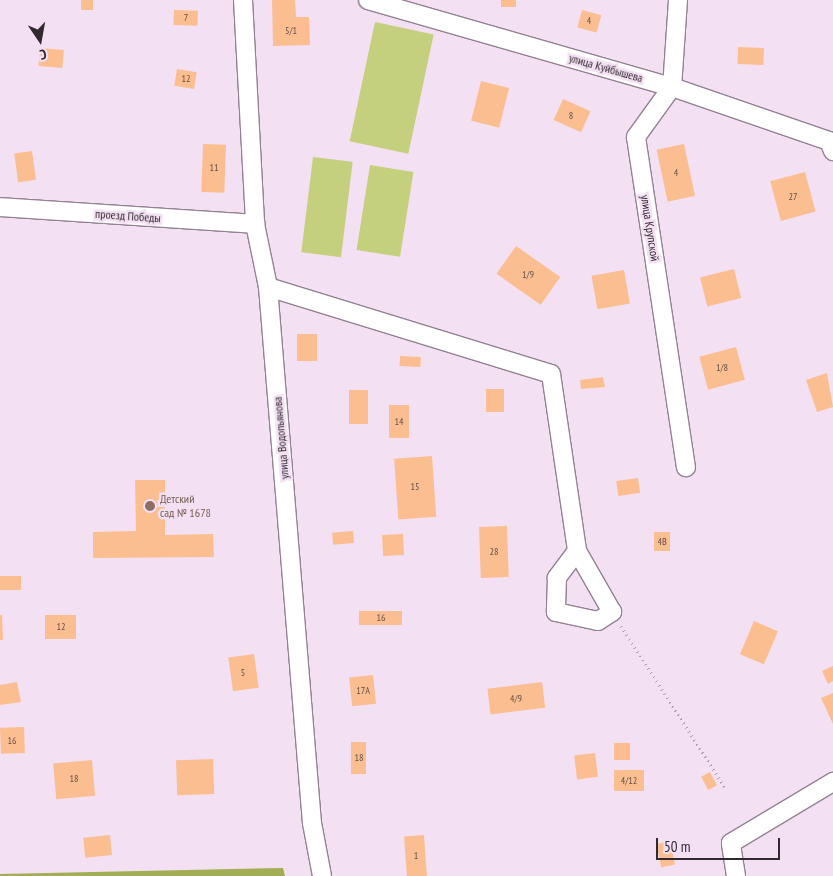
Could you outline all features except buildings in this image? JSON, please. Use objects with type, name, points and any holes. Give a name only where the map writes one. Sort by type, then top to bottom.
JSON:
[{"type":"street","name":"улица Водопьянова","points":[[243,0],[255,224],[268,287],[312,823],[322,876]]},
{"type":"street","name":"улица Куйбышева","points":[[368,0],[672,86],[829,141],[833,151]]},
{"type":"street","points":[[672,86],[678,0]]},
{"type":"street","name":"улица Крупской","points":[[672,86],[636,137],[686,467]]},
{"type":"street","name":"проезд Победы","points":[[0,207],[255,224]]},
{"type":"street","points":[[268,287],[551,374],[577,551],[612,612],[598,621],[556,612],[556,578],[577,551]]},
{"type":"street","points":[[736,876],[731,843],[833,782]]},
{"type":"path","points":[[612,612],[726,789]]},
{"type":"green space","points":[[375,22],[434,34],[408,154],[350,141]]},
{"type":"green space","points":[[313,157],[353,162],[341,257],[301,252]]},
{"type":"green space","points":[[370,165],[413,172],[400,257],[357,250]]},
{"type":"green space","points":[[283,868],[285,876],[0,876],[0,874]]},
{"type":"place","name":"Детский сад № 1678","points":[[150,506]]}]
